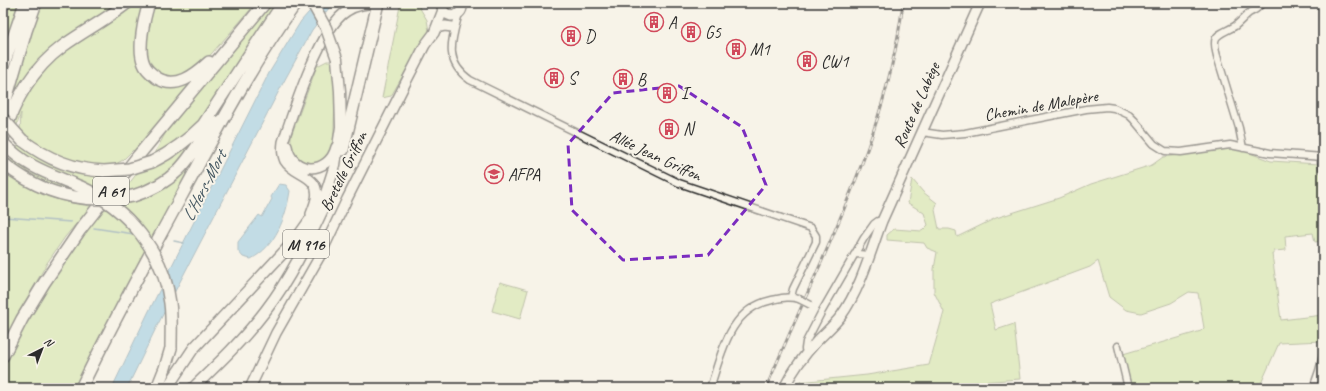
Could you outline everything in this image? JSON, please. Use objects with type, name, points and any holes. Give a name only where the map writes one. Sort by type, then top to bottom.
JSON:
[{"type":"highway","points":[[3,67],[25,3]]},
{"type":"highway","points":[[3,110],[26,31],[36,3]]},
{"type":"highway","points":[[3,140],[17,100],[26,84],[38,69],[63,46],[127,3]]},
{"type":"highway","points":[[149,3],[142,38],[142,60],[146,69],[159,79],[178,82],[190,77],[236,38]]},
{"type":"highway","name":"A 61","points":[[3,356],[33,301],[80,230],[138,156],[265,3]]},
{"type":"highway","points":[[3,119],[22,140],[43,155],[68,166],[92,171],[104,171],[129,169],[152,162],[178,147],[203,125],[283,3]]},
{"type":"highway","points":[[81,388],[135,280],[231,105],[262,54],[296,3]]},
{"type":"highway","name":"M 916","points":[[193,388],[200,384],[252,328],[284,284],[299,258],[330,196],[339,170],[343,150],[344,126],[340,70],[326,28],[312,3]]},
{"type":"highway","points":[[343,150],[377,3]]},
{"type":"highway","name":"M 916","points":[[167,388],[193,349],[297,238],[326,193],[337,158],[341,127],[337,59]]},
{"type":"highway","points":[[3,164],[21,177],[41,188],[62,195],[79,198],[103,200],[133,196],[160,186],[184,165],[196,148],[233,88],[238,71]]},
{"type":"highway","points":[[3,143],[34,167],[82,187],[102,198],[119,210],[134,225],[156,257],[166,283],[171,314],[171,348],[165,368],[156,388]]},
{"type":"main road","points":[[309,219],[317,198],[316,191],[310,179],[290,167],[285,160],[282,151],[288,126],[314,58],[333,24],[346,11],[377,3]]},
{"type":"main road","name":"Route de Labège","points":[[784,388],[796,365],[840,317],[854,292],[871,255],[882,221],[980,3]]},
{"type":"main road","points":[[437,30],[445,26],[451,12]]},
{"type":"main road","name":"Bretelle Griffon","points":[[250,388],[276,333],[315,266],[412,70],[437,30],[451,12]]},
{"type":"main road","points":[[288,126],[286,144],[288,153],[294,162],[302,167],[310,169],[318,167],[332,157],[341,127]]},
{"type":"street","points":[[1243,148],[1239,128],[1214,47],[1216,36],[1234,26],[1249,13],[1258,8],[1261,3]]},
{"type":"street","name":"Allée Jean Griffon","points":[[451,12],[452,51],[455,63],[460,72],[470,80],[679,183],[811,228],[816,236],[816,242],[793,289],[791,297]]},
{"type":"street","name":"Chemin de Malepère","points":[[922,132],[942,135],[965,133],[1107,107],[1114,108],[1129,115],[1154,144],[1165,151],[1181,152],[1225,145],[1270,153],[1322,157]]},
{"type":"street","points":[[1322,157],[1323,170]]},
{"type":"street","name":"Route de Labège","points":[[807,352],[805,349],[806,342],[822,311],[870,228],[878,221],[882,221]]},
{"type":"street","points":[[854,256],[857,254],[871,255]]},
{"type":"street","points":[[710,388],[727,338],[739,319],[752,307],[770,301],[791,297],[822,311]]},
{"type":"street","points":[[1118,346],[1128,388]]},
{"type":"street","points":[[1313,388],[1323,355]]},
{"type":"highlighted area","points":[[679,86],[742,127],[766,185],[708,255],[623,260],[572,210],[568,144],[613,93]]},
{"type":"green space","points":[[3,3],[18,3],[3,52]]},
{"type":"green space","points":[[41,3],[120,3],[95,17],[95,20],[71,36],[12,106],[11,100]]},
{"type":"green space","points":[[133,3],[145,3],[144,72],[188,83],[190,86],[135,152],[133,150],[123,160],[110,167],[79,164],[47,152],[20,132],[21,113],[16,128],[12,123],[35,76],[39,79],[48,62]]},
{"type":"green space","points":[[154,3],[256,3],[202,63],[187,73],[177,77],[170,77],[164,76],[156,71],[150,63],[148,54],[148,32]]},
{"type":"green space","points":[[271,3],[278,3],[213,103],[195,127],[185,136],[151,158],[166,132]]},
{"type":"green space","points":[[418,5],[427,20],[429,31],[391,96],[382,98],[400,6]]},
{"type":"green space","points":[[327,61],[331,61],[334,65],[335,103],[333,143],[329,154],[319,162],[307,165],[297,160],[293,154],[291,147],[291,136],[317,66]]},
{"type":"green space","points":[[197,139],[187,155],[160,182],[129,191],[128,185],[138,172],[161,165],[176,156]]},
{"type":"green space","points":[[19,144],[32,155],[47,164],[64,171],[81,175],[106,177],[96,189],[45,168],[16,149]]},
{"type":"green space","points":[[1236,148],[1271,161],[1319,164],[1323,181],[1323,241],[1315,242],[1313,233],[1285,236],[1286,250],[1274,251],[1274,254],[1272,254],[1281,320],[1323,315],[1322,341],[1279,343],[1259,388],[1132,388],[1123,354],[1201,331],[1204,328],[1198,293],[1189,292],[1171,303],[1141,313],[1126,310],[1109,297],[1098,261],[1090,267],[990,304],[996,330],[1014,324],[1020,379],[954,384],[950,388],[796,388],[799,382],[867,375],[929,365],[944,312],[934,292],[934,269],[937,252],[927,248],[924,243],[887,240],[887,235],[894,229],[922,231],[928,225],[924,213],[908,203],[912,179],[923,192],[937,203],[935,210],[939,229],[956,231],[957,237],[996,218],[1059,198],[1091,184],[1152,165],[1163,157]]},
{"type":"green space","points":[[195,158],[197,159],[152,242],[139,223],[119,204],[142,198],[162,189],[179,176]]},
{"type":"green space","points":[[11,159],[30,173],[80,194],[41,183],[9,163]]},
{"type":"green space","points":[[3,172],[13,179],[45,195],[67,202],[91,206],[65,237],[47,263],[3,342]]},
{"type":"green space","points":[[102,206],[127,227],[146,253],[77,388],[3,388],[3,362],[17,335],[31,310]]},
{"type":"green space","points":[[500,282],[528,290],[520,319],[492,311]]},
{"type":"water","points":[[317,3],[333,3],[312,30],[282,85],[156,328],[127,388],[112,388],[148,313],[269,73],[301,21]]},
{"type":"water","points":[[279,184],[286,185],[290,191],[286,211],[278,230],[267,247],[260,253],[251,259],[243,257],[238,251],[238,242],[259,215],[262,217]]},
{"type":"waterway","points":[[4,217],[71,222]]},
{"type":"waterway","points":[[94,228],[134,234]]},
{"type":"waterway","points":[[174,241],[184,243]]},
{"type":"railway","points":[[766,388],[835,231],[872,136],[882,104],[898,38],[903,3]]},
{"type":"place","name":"A","points":[[654,22]]},
{"type":"place","name":"G5","points":[[691,32]]},
{"type":"place","name":"D","points":[[571,36]]},
{"type":"place","name":"M1","points":[[736,49]]},
{"type":"place","name":"CW1","points":[[807,61]]},
{"type":"place","name":"S","points":[[554,78]]},
{"type":"place","name":"B","points":[[623,79]]},
{"type":"place","name":"I","points":[[667,93]]},
{"type":"place","name":"N","points":[[669,129]]},
{"type":"place","name":"AFPA","points":[[494,174]]},
{"type":"water label","name":"L'Hers-Mort","points":[[204,186]]}]
